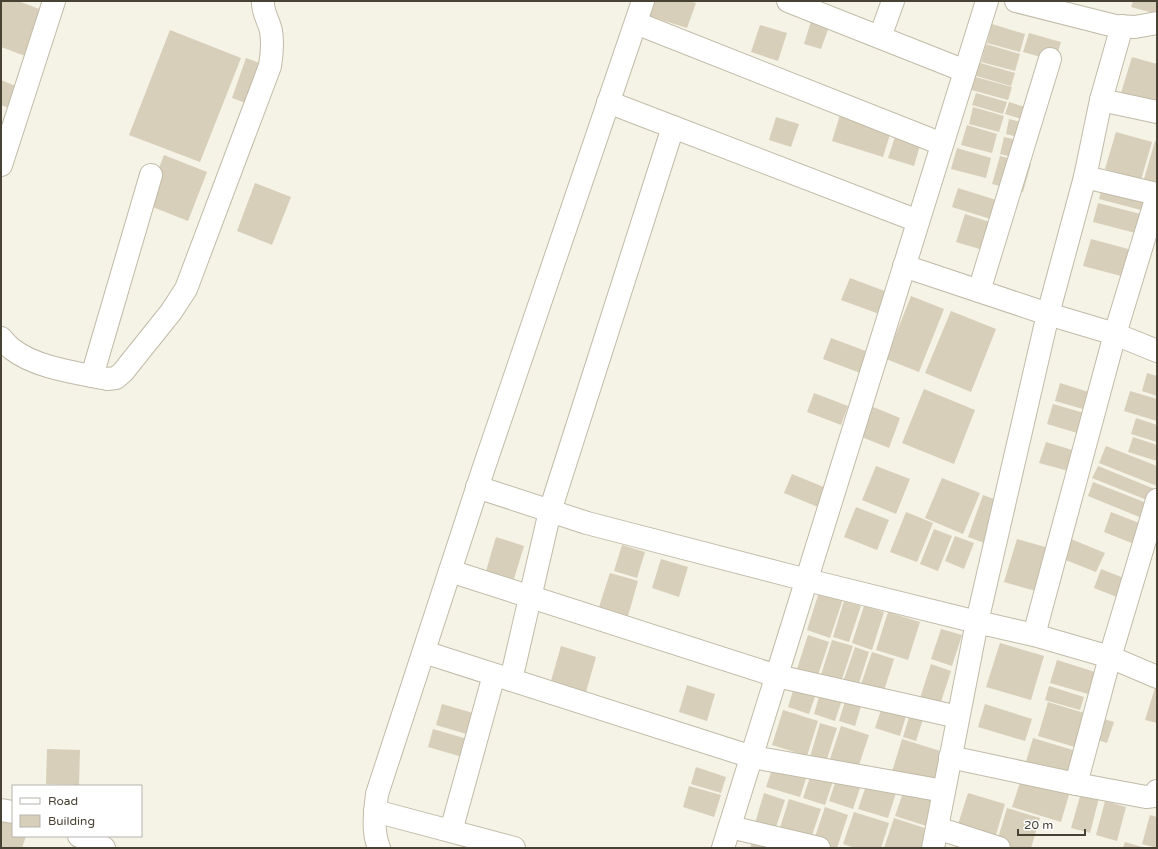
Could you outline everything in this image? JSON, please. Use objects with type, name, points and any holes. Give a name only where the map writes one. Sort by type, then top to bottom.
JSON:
[{"type":"street","points":[[1,165],[54,1]]},
{"type":"street","points":[[1,338],[11,349],[24,357],[50,366],[92,376],[108,379],[116,378],[123,372],[171,312],[186,289],[270,66],[273,48],[271,30],[266,18],[263,1]]},
{"type":"street","points":[[379,848],[376,840],[375,811],[377,794],[477,487],[643,1]]},
{"type":"street","points":[[788,1],[965,71]]},
{"type":"street","points":[[880,37],[893,1]]},
{"type":"street","points":[[723,848],[987,1]]},
{"type":"street","points":[[1016,1],[1115,26],[1135,27],[1157,23]]},
{"type":"street","points":[[636,23],[942,144]]},
{"type":"street","points":[[999,848],[935,838],[977,622],[1048,314],[1085,176],[1101,100],[1122,26]]},
{"type":"street","points":[[979,291],[1050,59]]},
{"type":"street","points":[[1101,100],[1157,112]]},
{"type":"street","points":[[608,102],[918,222]]},
{"type":"street","points":[[451,831],[530,597],[550,511],[673,127]]},
{"type":"street","points":[[92,376],[151,176]]},
{"type":"street","points":[[1034,635],[1115,334],[1157,195],[1085,176]]},
{"type":"street","points":[[904,266],[1048,314],[1115,334],[1157,351]]},
{"type":"street","points":[[477,487],[587,523],[807,580],[1034,635],[1110,658],[1157,677]]},
{"type":"street","points":[[1076,784],[1110,658],[1157,500]]},
{"type":"street","points":[[450,571],[777,676],[958,717]]},
{"type":"street","points":[[424,652],[752,757],[944,791]]},
{"type":"street","points":[[950,757],[1076,784],[1146,797],[1154,796],[1157,791]]},
{"type":"street","points":[[1,810],[12,812]]},
{"type":"street","points":[[375,811],[514,848]]},
{"type":"street","points":[[730,827],[819,848]]},
{"type":"street","points":[[82,837],[95,842],[104,848]]},
{"type":"building","points":[[1,1],[18,1],[45,11],[28,57],[1,47]]},
{"type":"building","points":[[654,1],[690,1],[696,3],[687,28],[649,16]]},
{"type":"building","points":[[1133,1],[1157,1],[1157,14],[1131,7]]},
{"type":"building","points":[[812,18],[830,24],[821,49],[804,44]]},
{"type":"building","points":[[992,24],[1025,34],[1020,52],[987,43]]},
{"type":"building","points":[[760,25],[787,33],[778,61],[751,52]]},
{"type":"building","points":[[170,30],[241,58],[200,162],[129,135]]},
{"type":"building","points":[[1029,33],[1061,42],[1055,61],[1023,52]]},
{"type":"building","points":[[986,44],[1020,54],[1015,71],[981,62]]},
{"type":"building","points":[[1132,57],[1157,64],[1156,104],[1121,93]]},
{"type":"building","points":[[246,58],[265,65],[251,105],[232,98]]},
{"type":"building","points":[[977,62],[1015,73],[1011,86],[973,75]]},
{"type":"building","points":[[972,76],[1012,87],[1008,100],[968,89]]},
{"type":"building","points":[[1,80],[18,87],[9,108],[1,105]]},
{"type":"building","points":[[976,93],[1007,102],[1003,114],[972,105]]},
{"type":"building","points":[[1009,102],[1041,112],[1038,124],[1005,114]]},
{"type":"building","points":[[973,107],[1004,116],[999,132],[969,124]]},
{"type":"building","points":[[840,115],[891,131],[883,157],[832,141]]},
{"type":"building","points":[[776,117],[799,124],[791,147],[769,140]]},
{"type":"building","points":[[1009,119],[1037,126],[1034,141],[1006,134]]},
{"type":"building","points":[[967,125],[997,134],[992,153],[961,145]]},
{"type":"building","points":[[1116,132],[1152,142],[1141,180],[1105,169]]},
{"type":"building","points":[[896,134],[921,142],[914,166],[888,158]]},
{"type":"building","points":[[1004,137],[1034,144],[1029,161],[1000,154]]},
{"type":"building","points":[[1155,141],[1157,142],[1157,183],[1144,179]]},
{"type":"building","points":[[957,148],[991,158],[986,178],[951,169]]},
{"type":"building","points":[[164,155],[207,172],[188,221],[145,204]]},
{"type":"building","points":[[1000,156],[1031,164],[1023,192],[992,184]]},
{"type":"building","points":[[1104,180],[1157,194],[1156,214],[1099,199]]},
{"type":"building","points":[[255,183],[291,197],[272,245],[237,231]]},
{"type":"building","points":[[958,188],[1009,204],[1003,223],[952,207]]},
{"type":"building","points":[[1098,203],[1156,218],[1151,237],[1093,222]]},
{"type":"building","points":[[965,214],[1002,226],[993,253],[956,242]]},
{"type":"building","points":[[1091,239],[1132,250],[1125,277],[1083,266]]},
{"type":"building","points":[[850,278],[890,293],[882,315],[841,300]]},
{"type":"building","points":[[911,296],[944,309],[919,372],[886,359]]},
{"type":"building","points":[[951,311],[996,329],[971,392],[925,373]]},
{"type":"building","points":[[831,338],[871,353],[863,374],[823,359]]},
{"type":"building","points":[[1147,373],[1157,376],[1157,396],[1142,391]]},
{"type":"building","points":[[1060,383],[1095,394],[1090,411],[1055,401]]},
{"type":"building","points":[[924,389],[975,410],[954,464],[902,443]]},
{"type":"building","points":[[1130,391],[1157,399],[1157,421],[1124,411]]},
{"type":"building","points":[[814,393],[848,406],[841,425],[807,412]]},
{"type":"building","points":[[866,404],[900,418],[889,448],[854,434]]},
{"type":"building","points":[[1053,404],[1091,415],[1084,435],[1047,424]]},
{"type":"building","points":[[1136,418],[1157,425],[1157,442],[1131,434]]},
{"type":"building","points":[[1133,437],[1157,445],[1157,461],[1128,452]]},
{"type":"building","points":[[1046,442],[1082,453],[1076,473],[1039,463]]},
{"type":"building","points":[[1106,446],[1157,466],[1157,486],[1099,463]]},
{"type":"building","points":[[876,466],[910,479],[896,514],[862,500]]},
{"type":"building","points":[[1098,466],[1157,490],[1157,504],[1092,478]]},
{"type":"building","points":[[792,474],[826,488],[818,507],[784,493]]},
{"type":"building","points":[[942,478],[980,493],[963,534],[925,518]]},
{"type":"building","points":[[1093,482],[1157,507],[1154,523],[1088,496]]},
{"type":"building","points":[[983,495],[1016,507],[1001,549],[968,537]]},
{"type":"building","points":[[856,507],[889,520],[877,550],[844,537]]},
{"type":"building","points":[[906,512],[933,523],[917,562],[890,552]]},
{"type":"building","points":[[1111,512],[1157,530],[1149,550],[1104,532]]},
{"type":"building","points":[[934,529],[952,536],[938,571],[920,564]]},
{"type":"building","points":[[955,536],[974,543],[964,569],[945,561]]},
{"type":"building","points":[[496,537],[524,546],[514,579],[486,571]]},
{"type":"building","points":[[1017,539],[1063,552],[1050,595],[1004,582]]},
{"type":"building","points":[[1071,539],[1105,553],[1096,572],[1063,559]]},
{"type":"building","points":[[622,545],[645,552],[637,578],[614,571]]},
{"type":"building","points":[[661,559],[688,567],[679,597],[652,588]]},
{"type":"building","points":[[1101,569],[1134,582],[1127,601],[1094,588]]},
{"type":"building","points":[[610,573],[638,581],[628,616],[599,607]]},
{"type":"building","points":[[819,592],[843,599],[830,638],[807,630]]},
{"type":"building","points":[[844,601],[861,606],[849,642],[833,637]]},
{"type":"building","points":[[864,606],[884,612],[872,650],[852,643]]},
{"type":"building","points":[[888,612],[920,622],[908,660],[876,650]]},
{"type":"building","points":[[941,629],[962,635],[952,666],[931,659]]},
{"type":"building","points":[[808,635],[829,642],[818,675],[797,669]]},
{"type":"building","points":[[832,640],[853,646],[841,682],[821,675]]},
{"type":"building","points":[[1000,643],[1044,656],[1031,700],[986,687]]},
{"type":"building","points":[[561,646],[596,657],[586,692],[551,681]]},
{"type":"building","points":[[855,647],[869,652],[858,686],[843,682]]},
{"type":"building","points":[[872,652],[894,659],[883,694],[860,687]]},
{"type":"building","points":[[1057,660],[1095,672],[1088,694],[1050,683]]},
{"type":"building","points":[[931,664],[951,671],[940,705],[920,698]]},
{"type":"building","points":[[796,681],[818,688],[809,714],[788,707]]},
{"type":"building","points":[[687,685],[715,694],[707,721],[679,712]]},
{"type":"building","points":[[1049,686],[1084,697],[1080,710],[1045,700]]},
{"type":"building","points":[[1155,688],[1157,688],[1157,723],[1145,720]]},
{"type":"building","points":[[821,690],[843,697],[835,721],[814,714]]},
{"type":"building","points":[[846,698],[862,703],[855,726],[839,721]]},
{"type":"building","points":[[884,701],[908,709],[900,736],[875,728]]},
{"type":"building","points":[[1048,702],[1114,722],[1107,743],[1082,735],[1078,748],[1038,736]]},
{"type":"building","points":[[442,704],[480,715],[473,736],[436,725]]},
{"type":"building","points":[[985,704],[1032,719],[1025,741],[978,727]]},
{"type":"building","points":[[783,710],[818,721],[807,756],[772,745]]},
{"type":"building","points":[[911,711],[924,716],[916,741],[903,737]]},
{"type":"building","points":[[820,723],[837,728],[826,762],[810,757]]},
{"type":"building","points":[[841,726],[869,735],[857,771],[829,762]]},
{"type":"building","points":[[433,729],[474,741],[469,759],[428,747]]},
{"type":"building","points":[[1033,738],[1076,751],[1068,779],[1025,765]]},
{"type":"building","points":[[902,739],[956,756],[944,792],[891,775]]},
{"type":"building","points":[[47,749],[80,750],[79,785],[46,784]]},
{"type":"building","points":[[775,761],[808,772],[800,797],[766,787]]},
{"type":"building","points":[[696,767],[726,777],[721,793],[691,784]]},
{"type":"building","points":[[812,771],[834,778],[825,805],[803,798]]},
{"type":"building","points":[[1023,773],[1071,788],[1061,822],[1012,807]]},
{"type":"building","points":[[837,777],[861,785],[853,809],[829,801]]},
{"type":"building","points":[[867,783],[896,793],[888,818],[858,809]]},
{"type":"building","points":[[689,786],[721,795],[714,817],[683,807]]},
{"type":"building","points":[[904,790],[948,804],[939,830],[895,816]]},
{"type":"building","points":[[764,793],[785,800],[775,830],[755,823]]},
{"type":"building","points":[[968,793],[1005,804],[993,845],[955,834]]},
{"type":"building","points":[[1081,793],[1099,798],[1090,833],[1071,828]]},
{"type":"building","points":[[789,799],[821,809],[810,841],[779,831]]},
{"type":"building","points":[[1105,801],[1126,807],[1117,841],[1096,835]]},
{"type":"building","points":[[825,807],[848,815],[837,848],[830,848],[813,843]]},
{"type":"building","points":[[1007,808],[1040,818],[1031,848],[995,848]]},
{"type":"building","points":[[1,809],[12,813],[12,837],[26,837],[22,848],[1,848]]},
{"type":"building","points":[[854,812],[889,823],[881,848],[855,848],[843,844]]},
{"type":"building","points":[[1150,815],[1157,817],[1157,848],[1142,844]]},
{"type":"building","points":[[894,818],[943,834],[939,848],[884,848]]},
{"type":"building","points":[[752,842],[772,848],[750,848]]},
{"type":"building","points":[[1125,842],[1145,848],[1123,848]]}]
